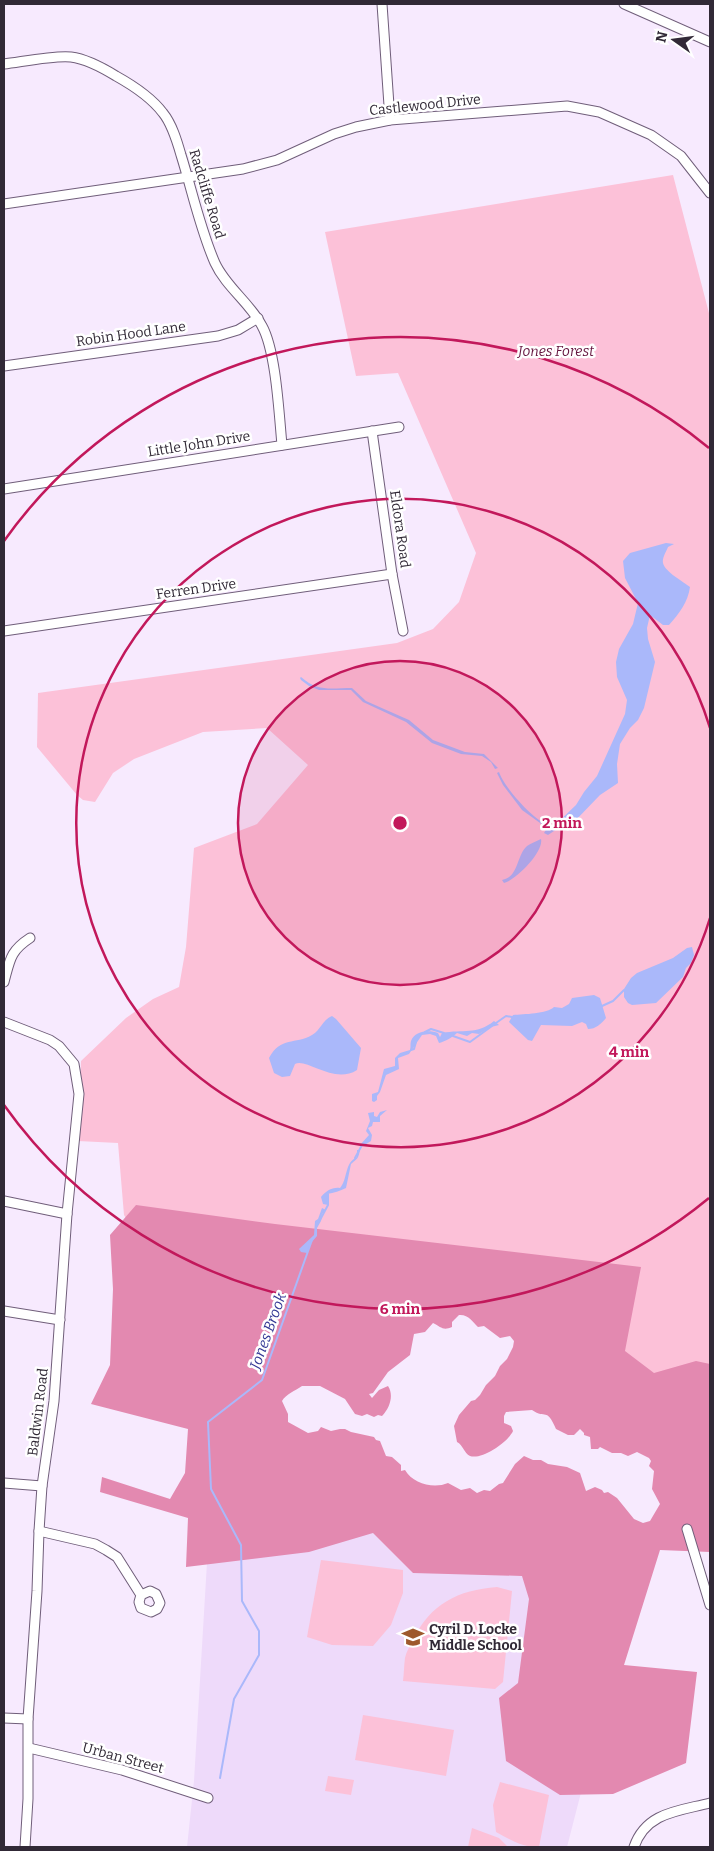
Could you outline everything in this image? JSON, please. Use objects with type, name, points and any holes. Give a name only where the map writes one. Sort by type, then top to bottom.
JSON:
[{"type":"street","points":[[382,4],[390,120]]},
{"type":"street","points":[[624,4],[710,42]]},
{"type":"street","name":"Radcliffe Road","points":[[4,64],[70,57],[104,69],[124,80],[146,95],[165,114],[175,136],[216,264],[228,284],[258,318],[264,328],[268,342],[282,445]]},
{"type":"street","name":"Castlewood Drive","points":[[4,204],[188,178],[262,165],[294,153],[334,134],[390,120],[567,106],[589,109],[631,125],[666,145],[681,156],[710,193]]},
{"type":"street","name":"Robin Hood Lane","points":[[4,366],[218,336],[238,330],[258,318]]},
{"type":"street","name":"Little John Drive","points":[[4,489],[399,427]]},
{"type":"street","name":"Eldora Road","points":[[372,431],[392,574],[403,631]]},
{"type":"street","name":"Ferren Drive","points":[[4,631],[392,574]]},
{"type":"street","points":[[4,982],[12,954],[18,946],[30,938]]},
{"type":"street","name":"Baldwin Road","points":[[4,1022],[50,1040],[59,1046],[74,1064],[78,1078],[78,1105],[67,1214],[54,1401],[42,1486],[28,1719],[28,1799],[25,1847]]},
{"type":"street","points":[[4,1201],[67,1214]]},
{"type":"street","points":[[4,1311],[60,1320]]},
{"type":"street","points":[[4,1483],[42,1486]]},
{"type":"street","points":[[687,1529],[710,1605]]},
{"type":"street","points":[[39,1531],[95,1544],[106,1550],[117,1557],[142,1595]]},
{"type":"street","points":[[4,1718],[28,1719]]},
{"type":"street","name":"Urban Street","points":[[29,1748],[122,1770],[208,1798]]},
{"type":"street","points":[[634,1847],[643,1830],[653,1820],[668,1814],[710,1804]]},
{"type":"shaded area","points":[[136,1205],[275,1224],[641,1267],[625,1351],[654,1373],[696,1361],[710,1364],[710,1552],[660,1550],[624,1665],[697,1672],[686,1763],[613,1794],[560,1795],[506,1761],[499,1698],[518,1683],[529,1599],[522,1576],[413,1573],[373,1533],[309,1552],[186,1567],[188,1518],[100,1492],[102,1477],[170,1499],[185,1473],[188,1429],[91,1404],[110,1365],[113,1289],[110,1235]],"holes":[[[459,1315],[470,1319],[478,1327],[484,1326],[500,1338],[510,1336],[514,1341],[507,1359],[480,1395],[471,1401],[459,1415],[454,1426],[457,1442],[466,1453],[475,1457],[488,1453],[506,1440],[513,1431],[511,1426],[504,1423],[506,1412],[532,1410],[546,1415],[550,1418],[556,1429],[568,1435],[574,1435],[580,1429],[584,1435],[590,1437],[591,1449],[598,1449],[600,1447],[612,1453],[621,1453],[628,1456],[637,1452],[649,1458],[651,1461],[649,1466],[654,1471],[652,1489],[660,1504],[650,1521],[643,1523],[634,1519],[617,1498],[608,1492],[604,1493],[595,1487],[586,1491],[580,1473],[567,1467],[548,1464],[541,1460],[533,1460],[524,1456],[515,1464],[503,1483],[490,1491],[484,1490],[477,1493],[470,1488],[461,1490],[448,1483],[430,1485],[418,1482],[405,1470],[401,1471],[401,1465],[392,1457],[386,1456],[380,1441],[374,1437],[345,1429],[331,1431],[321,1427],[318,1431],[308,1433],[288,1422],[288,1414],[282,1401],[288,1394],[302,1386],[320,1386],[345,1399],[355,1414],[362,1416],[367,1414],[374,1417],[382,1416],[390,1401],[391,1393],[388,1386],[379,1390],[372,1398],[369,1394],[373,1393],[388,1372],[410,1355],[414,1334],[425,1332],[433,1323],[444,1329],[452,1327],[452,1322]]]},
{"type":"shaded area","name":"Cyril D. Locke Middle School","points":[[210,1512],[576,1528],[585,1777],[567,1847],[187,1847],[194,1781]]},
{"type":"green space","name":"Jones Forest","points":[[673,175],[710,317],[710,1403],[605,1378],[581,1293],[136,1235],[124,1215],[118,1143],[78,1141],[81,1061],[126,1018],[153,999],[179,987],[186,947],[194,848],[257,824],[308,765],[267,728],[203,732],[134,759],[113,773],[95,802],[83,800],[77,795],[37,747],[38,693],[397,643],[433,629],[459,602],[476,553],[398,373],[356,376],[325,232]]},
{"type":"green space","points":[[321,1560],[403,1570],[403,1593],[391,1625],[373,1646],[332,1645],[307,1637]]},
{"type":"green space","points":[[497,1587],[512,1591],[503,1682],[495,1689],[403,1681],[406,1654],[420,1628],[437,1608],[447,1601],[470,1591]]},
{"type":"green space","points":[[363,1715],[454,1730],[446,1776],[355,1760]]},
{"type":"green space","points":[[328,1776],[354,1780],[351,1795],[325,1791]]},
{"type":"green space","points":[[500,1782],[549,1795],[539,1847],[522,1844],[496,1832],[493,1805]]},
{"type":"green space","points":[[472,1828],[499,1838],[508,1847],[468,1847]]},
{"type":"water","points":[[666,543],[674,544],[668,547],[664,555],[664,566],[690,587],[689,592],[682,608],[669,625],[663,625],[650,615],[647,628],[648,639],[655,662],[644,708],[638,720],[630,728],[620,744],[617,764],[618,783],[600,795],[574,822],[560,827],[548,835],[544,833],[547,828],[522,810],[503,785],[497,773],[499,772],[507,786],[530,812],[553,827],[576,805],[597,776],[625,714],[627,700],[617,677],[616,662],[619,649],[633,624],[638,603],[625,578],[623,561],[630,553]]},
{"type":"water","points":[[301,677],[319,687],[352,688],[366,701],[409,720],[433,740],[465,752],[484,754],[498,768],[495,769],[491,762],[482,756],[461,754],[432,743],[406,722],[363,702],[351,690],[319,690],[309,686],[301,680]]},
{"type":"water","points":[[541,839],[541,844],[534,858],[515,877],[504,883],[502,880],[512,875],[523,850]]},
{"type":"water","points":[[692,947],[694,955],[683,977],[656,1003],[632,1005],[628,1003],[624,997],[624,989],[631,978],[637,973],[673,958],[687,948]]},
{"type":"water","points":[[594,995],[600,998],[606,1018],[593,1028],[588,1029],[586,1024],[582,1022],[572,1026],[541,1025],[532,1041],[528,1040],[509,1022],[513,1015],[541,1012],[554,1007],[562,1008],[569,1004],[572,998]]},
{"type":"water","points":[[332,1016],[361,1048],[357,1070],[339,1075],[300,1063],[295,1064],[290,1076],[282,1077],[274,1073],[269,1058],[278,1047],[312,1035]]},
{"type":"water","points":[[494,1021],[499,1025],[479,1034],[472,1033],[467,1036],[457,1033],[439,1043],[436,1036],[430,1034],[422,1035],[409,1054],[398,1058],[399,1069],[386,1075],[377,1100],[372,1101],[372,1094],[378,1092],[384,1069],[395,1066],[395,1058],[400,1053],[410,1050],[413,1037],[419,1033],[431,1031],[438,1033],[440,1037],[442,1033],[476,1030]]},
{"type":"water","points":[[387,1110],[380,1116],[380,1122],[373,1122],[372,1126],[368,1128],[372,1135],[371,1141],[363,1146],[360,1145],[369,1135],[366,1131],[370,1121],[368,1113],[374,1112],[374,1116],[377,1117],[380,1112]]},
{"type":"water","points":[[357,1150],[360,1150],[359,1155],[351,1164],[346,1188],[327,1194],[328,1205],[323,1204],[321,1197],[327,1191],[340,1188],[350,1163],[357,1157]]},
{"type":"water","points":[[322,1208],[326,1210],[322,1214],[317,1228],[317,1236],[311,1243],[307,1253],[301,1252],[299,1249],[314,1235],[315,1221],[318,1219]]},
{"type":"waterway","name":"Jones Brook","points":[[602,1006],[613,1001],[624,990]]},
{"type":"waterway","name":"Jones Brook","points":[[496,1023],[506,1016],[512,1017]]},
{"type":"waterway","name":"Jones Brook","points":[[453,1036],[470,1042],[492,1026]]},
{"type":"waterway","name":"Jones Brook","points":[[425,1032],[431,1029],[444,1033]]},
{"type":"waterway","name":"Jones Brook","points":[[411,1050],[414,1049],[416,1042]]},
{"type":"waterway","name":"Jones Brook","points":[[355,1158],[362,1145]]},
{"type":"waterway","name":"Jones Brook","points":[[320,1220],[328,1205],[328,1194]]},
{"type":"waterway","name":"Jones Brook","points":[[220,1778],[234,1699],[259,1655],[259,1631],[242,1601],[241,1545],[211,1489],[208,1422],[262,1380],[312,1240]]},
{"type":"place","name":"Cyril D. Locke Middle School","points":[[413,1637]]}]
